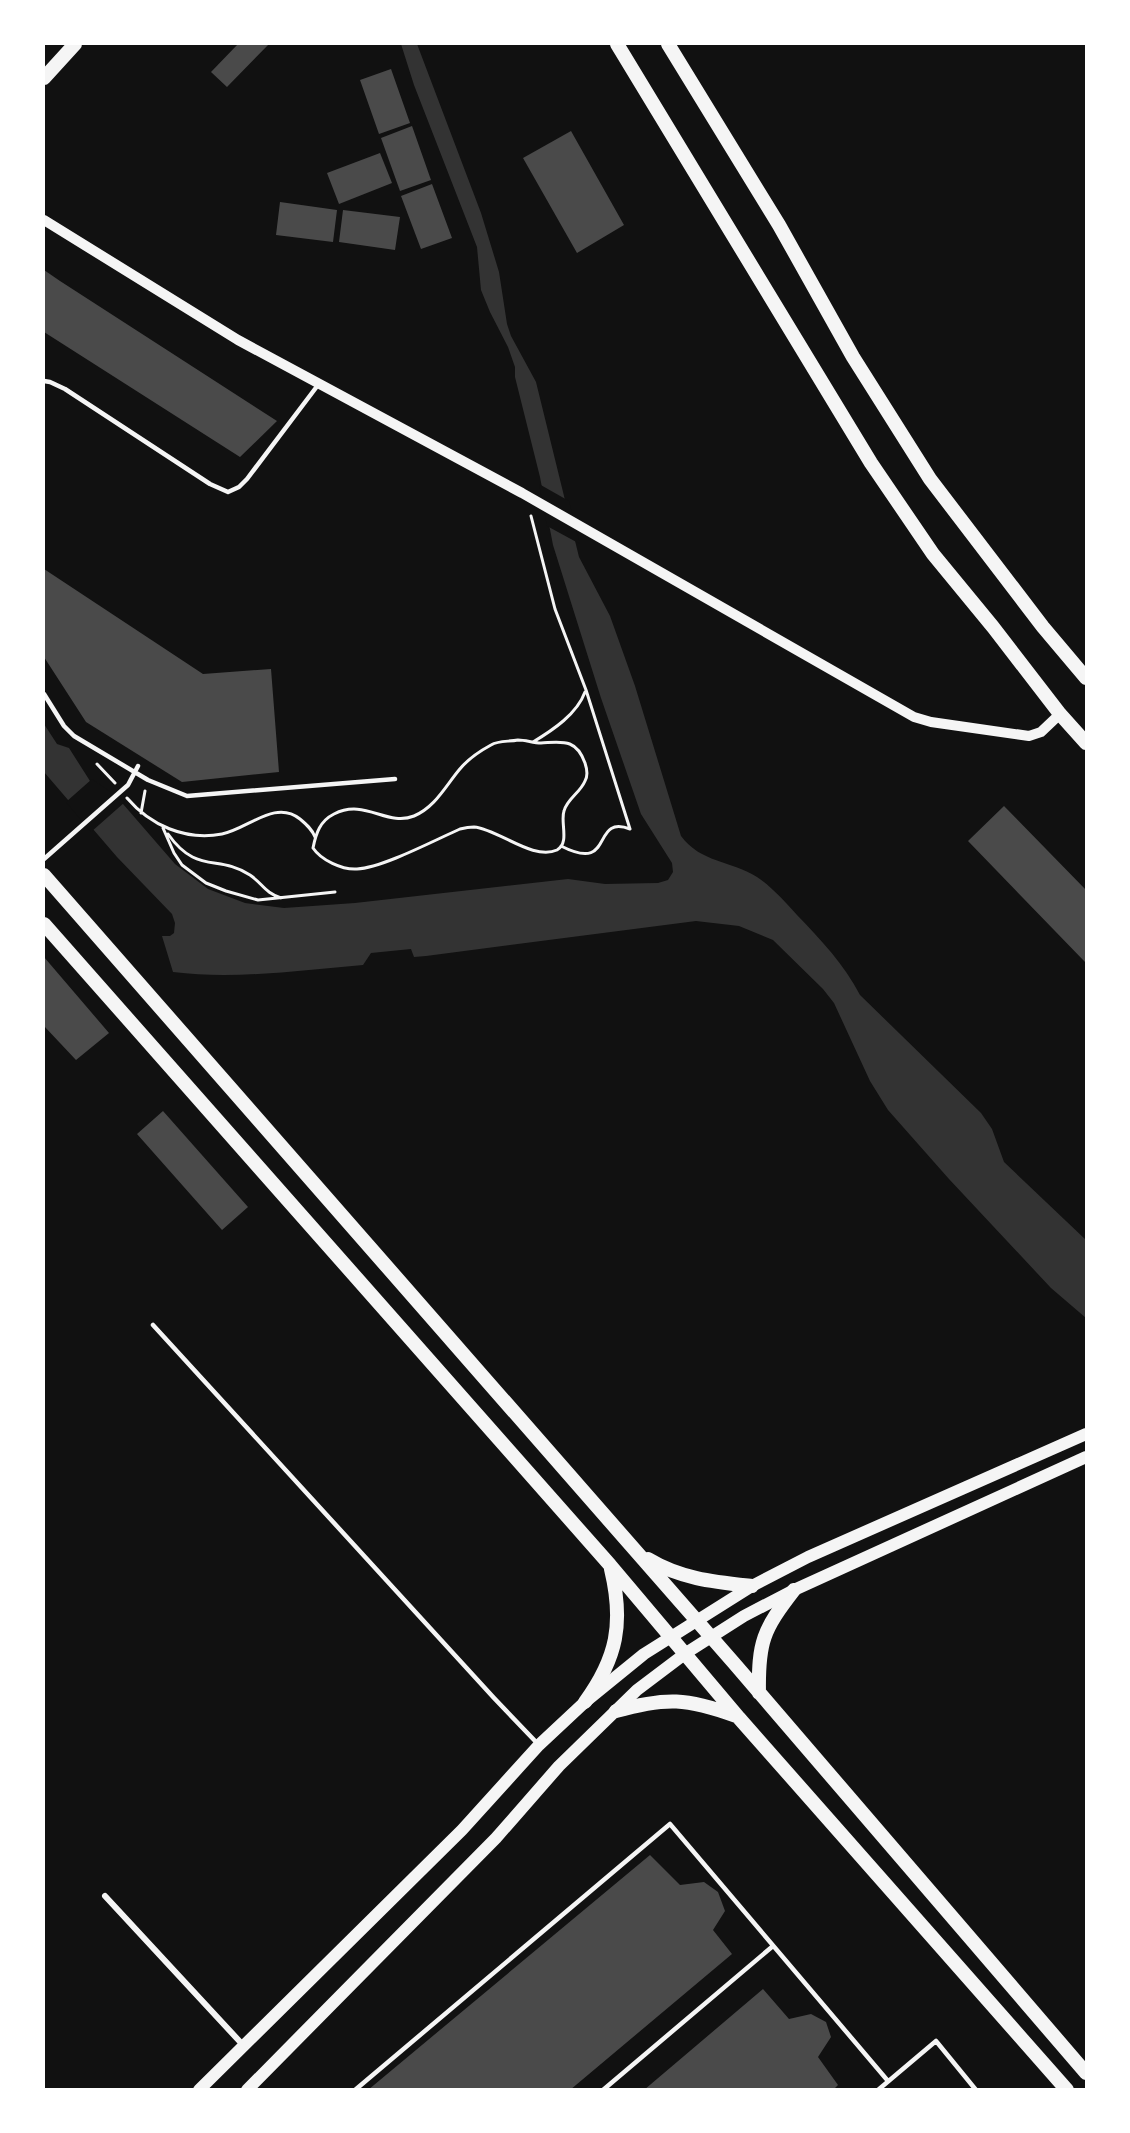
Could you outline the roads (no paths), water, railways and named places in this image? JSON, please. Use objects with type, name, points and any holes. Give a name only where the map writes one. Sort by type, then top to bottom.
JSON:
[{"type":"main road","points":[[44,78],[75,44]]},
{"type":"main road","points":[[617,44],[871,463],[933,554],[1060,714],[1086,743]]},
{"type":"main road","points":[[668,44],[779,225],[853,357],[930,479],[1043,627],[1086,678]]},
{"type":"main road","points":[[44,875],[711,1637],[1086,2073]]},
{"type":"main road","points":[[44,924],[610,1564],[739,1718],[1067,2090]]},
{"type":"main road","points":[[199,2090],[462,1830],[539,1745],[585,1702],[644,1654],[752,1586],[808,1557],[1086,1434]]},
{"type":"main road","points":[[255,2087],[496,1838],[559,1766],[637,1690],[711,1637],[744,1616],[794,1590],[1086,1457]]},
{"type":"main road","points":[[635,1551],[664,1569],[686,1576],[709,1582],[752,1586]]},
{"type":"main road","points":[[585,1702],[599,1683],[609,1663],[616,1637],[618,1610],[610,1564]]},
{"type":"main road","points":[[759,1694],[762,1643],[769,1624],[794,1590]]},
{"type":"main road","points":[[616,1711],[652,1701],[684,1700],[709,1706],[739,1718]]},
{"type":"street","points":[[44,220],[189,311],[318,384],[522,493],[914,717],[931,722],[1029,736],[1041,732],[1060,714]]},
{"type":"street","points":[[105,1896],[243,2045]]},
{"type":"lane","points":[[44,381],[65,389],[210,484],[228,492],[238,488],[247,479],[318,384]]},
{"type":"lane","points":[[44,694],[68,732],[135,772],[187,796],[395,779]]},
{"type":"lane","points":[[44,859],[128,785],[138,766]]},
{"type":"lane","points":[[153,1325],[539,1745]]},
{"type":"lane","points":[[356,2090],[670,1824],[888,2081]]},
{"type":"lane","points":[[603,2090],[773,1946]]},
{"type":"lane","points":[[878,2090],[936,2041],[976,2090]]}]
